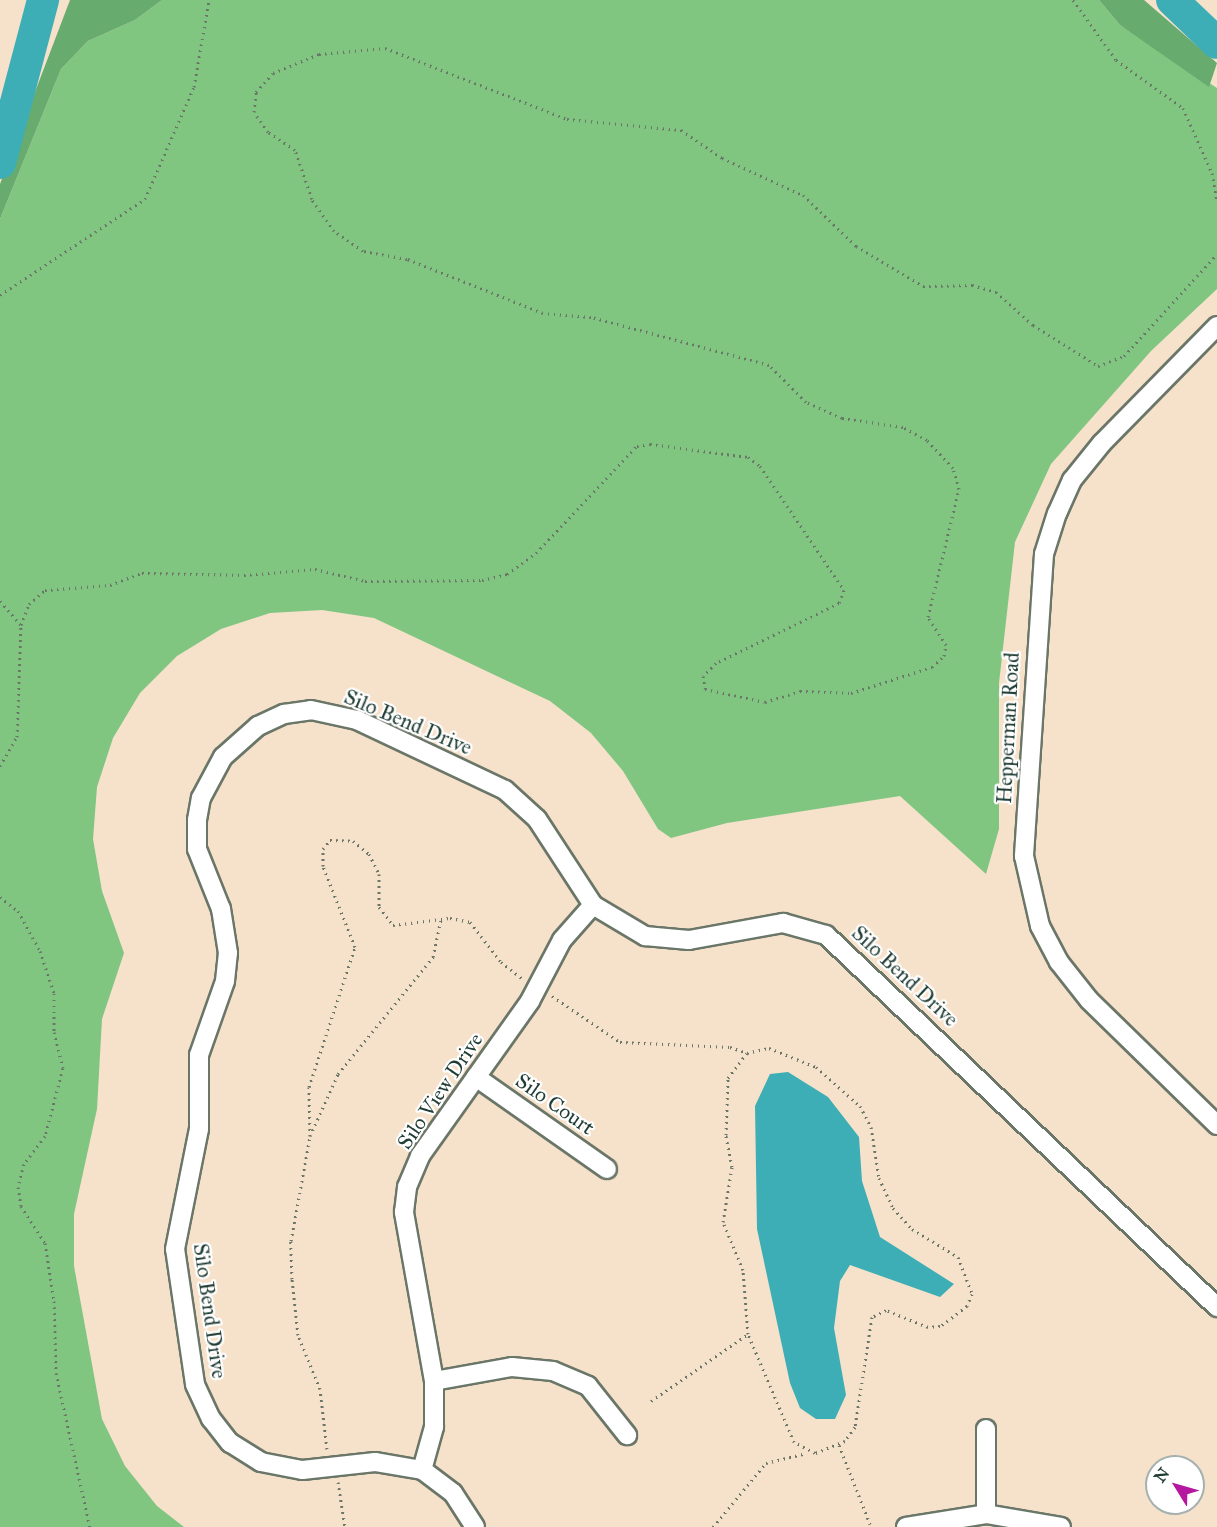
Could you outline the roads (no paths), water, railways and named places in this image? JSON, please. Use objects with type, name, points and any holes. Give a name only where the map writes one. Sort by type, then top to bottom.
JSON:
[{"type":"street","name":"Hepperman Road","points":[[1217,326],[1102,442],[1072,480],[1058,513],[1044,554],[1024,855],[1040,927],[1059,962],[1089,1000],[1217,1125]]},
{"type":"street","name":"Silo Bend Drive","points":[[476,1527],[453,1493],[422,1470],[375,1462],[302,1470],[261,1462],[230,1443],[211,1419],[195,1384],[176,1249],[200,1130],[199,1055],[225,981],[228,953],[221,909],[197,849],[201,798],[223,757],[258,726],[285,714],[335,713],[521,801],[593,905],[645,936],[666,940],[783,922],[826,935],[1217,1307]]},
{"type":"street","name":"Silo View Drive","points":[[422,1470],[434,1427],[434,1381],[404,1212],[420,1156],[530,1000],[562,940],[593,905]]},
{"type":"street","name":"Silo Court","points":[[476,1077],[607,1168]]},
{"type":"street","points":[[434,1381],[512,1367],[553,1371],[588,1386],[627,1434]]},
{"type":"street","points":[[986,1429],[986,1514]]},
{"type":"street","points":[[906,1527],[986,1514],[1061,1527]]},
{"type":"water","points":[[788,1072],[828,1097],[859,1137],[862,1181],[880,1237],[954,1284],[940,1297],[850,1265],[840,1281],[834,1328],[846,1395],[835,1419],[816,1419],[800,1408],[790,1383],[757,1229],[755,1106],[770,1074]]},
{"type":"waterway","points":[[0,163],[43,0]]},
{"type":"waterway","points":[[1172,0],[1217,43]]}]
